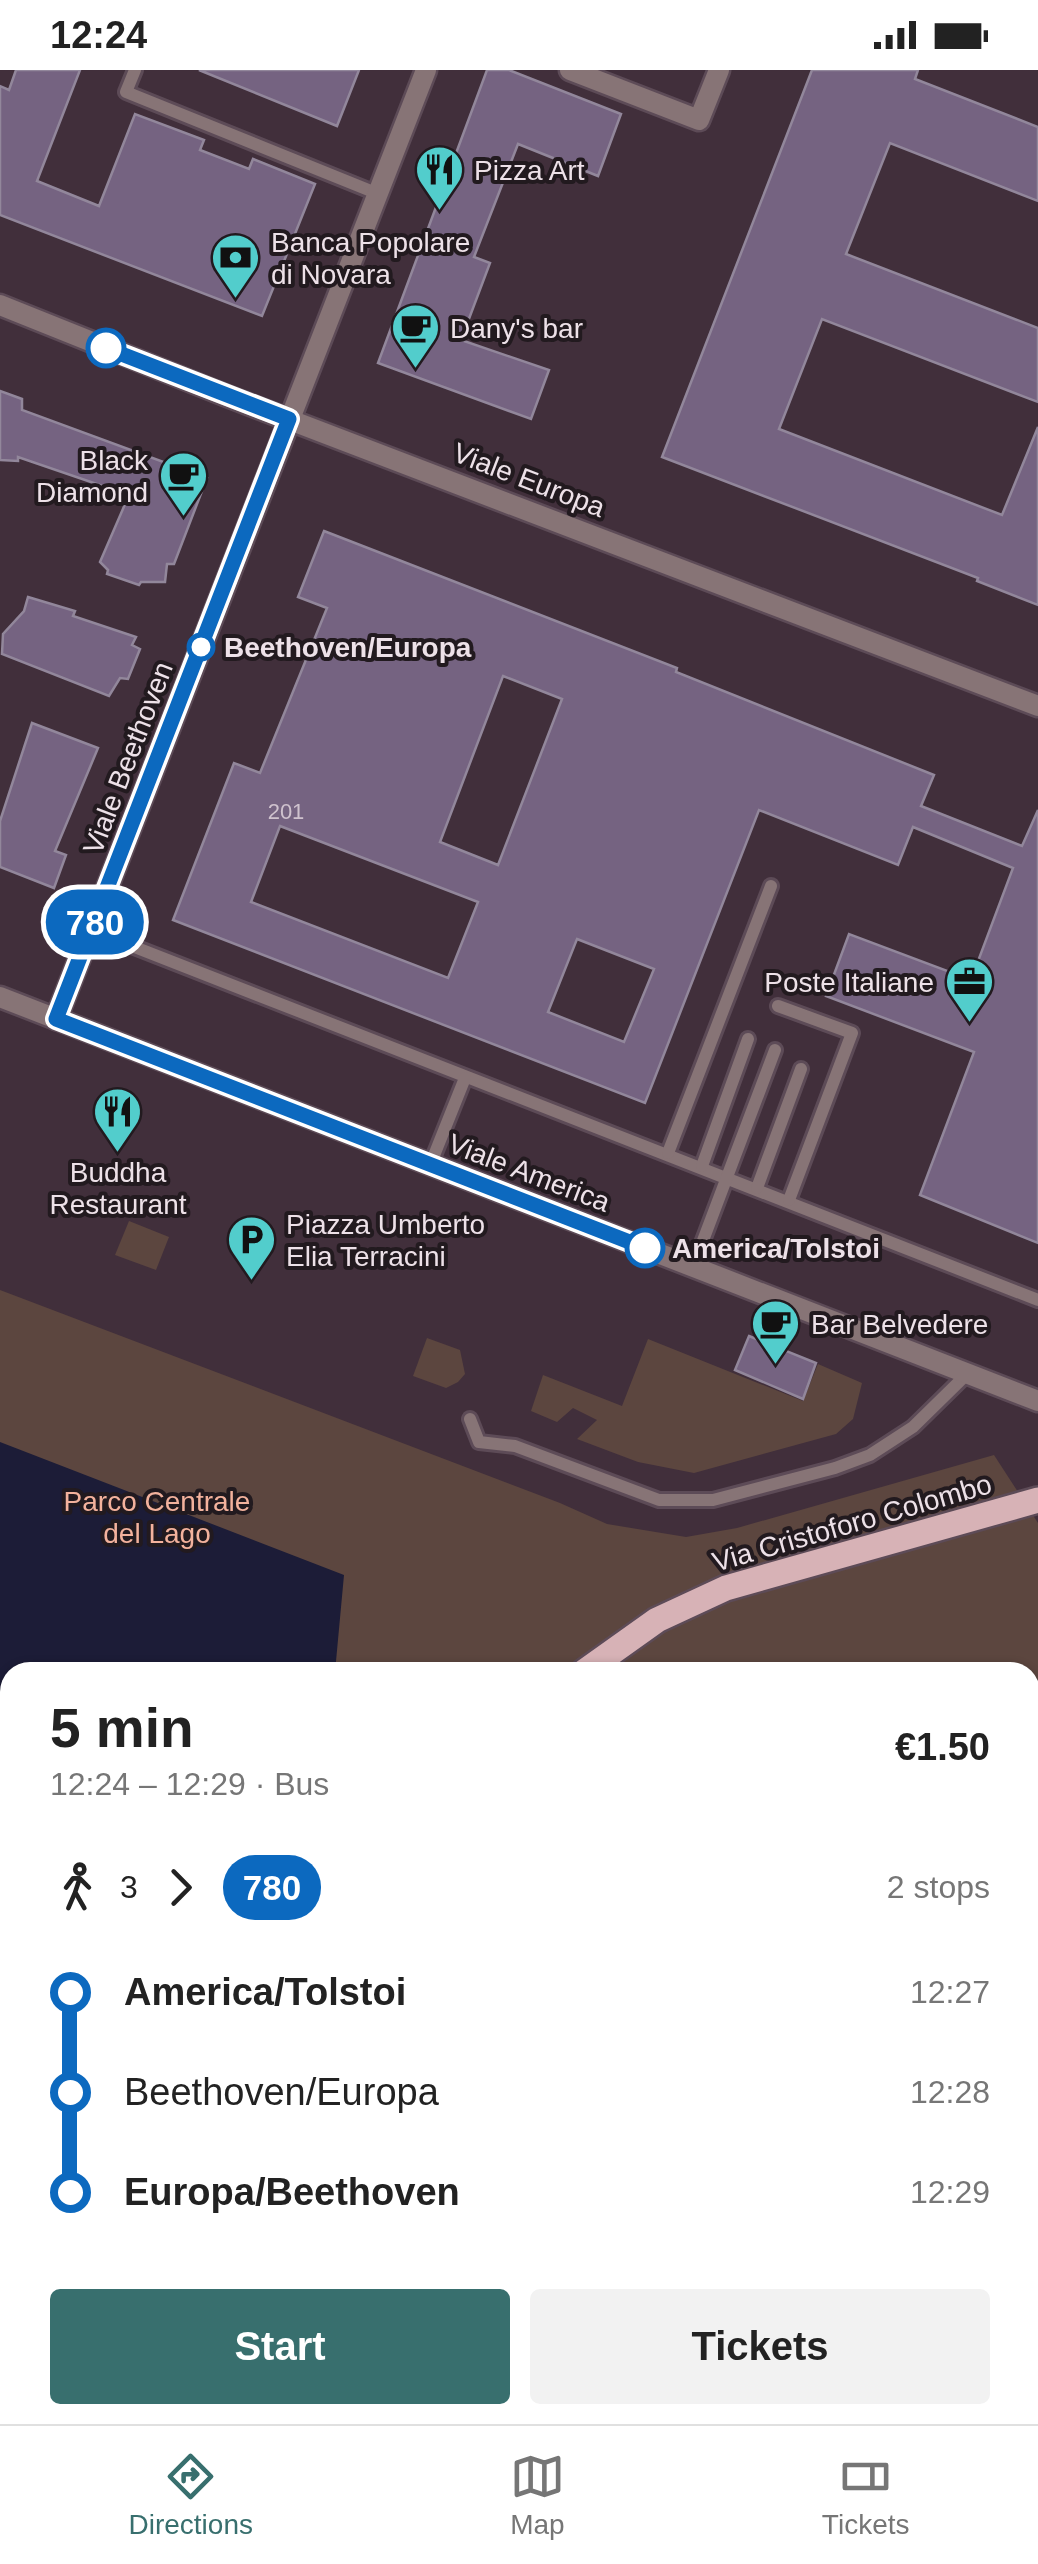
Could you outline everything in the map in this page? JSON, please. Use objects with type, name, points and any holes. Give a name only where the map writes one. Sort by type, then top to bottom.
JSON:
[{"type":"main road","name":"Via Cristoforo Colombo","points":[[598,1662],[657,1620],[726,1588],[1038,1500]]},
{"type":"street","name":"Viale Beethoven","points":[[56,1019],[426,70]]},
{"type":"street","points":[[570,70],[699,120],[719,70]]},
{"type":"street","name":"Viale Europa","points":[[0,305],[1038,706]]},
{"type":"street","name":"Viale America","points":[[0,997],[1038,1401]]},
{"type":"lane","points":[[136,70],[126,92],[376,192]]},
{"type":"lane","points":[[668,1153],[771,886]]},
{"type":"lane","points":[[92,930],[1038,1300]]},
{"type":"lane","points":[[778,1006],[852,1033],[789,1200]]},
{"type":"lane","points":[[702,1166],[748,1039]]},
{"type":"lane","points":[[693,1266],[776,1050]]},
{"type":"lane","points":[[757,1188],[801,1070]]},
{"type":"lane","points":[[431,1164],[465,1078]]},
{"type":"lane","points":[[470,1420],[479,1442],[515,1446],[659,1500],[714,1500],[835,1468],[870,1454],[913,1427],[967,1374]]},
{"type":"green space","points":[[129,1221],[169,1237],[156,1270],[115,1255]]},
{"type":"green space","name":"Parco Centrale del Lago","points":[[0,1290],[607,1524],[686,1537],[737,1528],[994,1455],[1038,1523],[1038,1662],[0,1662]]},
{"type":"green space","points":[[427,1338],[460,1350],[465,1374],[458,1382],[446,1388],[413,1376]]},
{"type":"green space","points":[[648,1339],[803,1401],[818,1364],[862,1383],[853,1419],[836,1434],[694,1473],[638,1462],[577,1439],[597,1420],[573,1408],[557,1422],[531,1411],[543,1375],[622,1406]]},
{"type":"shaded area","points":[[0,1442],[344,1575],[336,1662],[0,1662]]},
{"type":"building","points":[[16,70],[80,70],[37,181],[99,206],[135,114],[204,140],[200,150],[249,169],[253,159],[315,184],[262,316],[0,215],[0,86],[9,90]]},
{"type":"building","points":[[199,70],[359,70],[337,126]]},
{"type":"building","points":[[487,70],[509,70],[621,114],[598,176],[518,144],[474,257],[490,263],[461,340],[549,370],[531,419],[378,363]]},
{"type":"building","points":[[812,70],[918,70],[915,79],[1038,127],[1038,201],[890,143],[846,254],[1038,328],[1038,402],[822,319],[779,429],[1002,515],[1038,427],[1038,605],[977,581],[978,578],[662,457]]},
{"type":"building","points":[[0,391],[22,399],[22,410],[207,478],[174,564],[167,564],[165,582],[139,585],[107,574],[100,562],[129,495],[18,457],[18,461],[0,460]]},
{"type":"building","points":[[324,531],[677,668],[676,672],[934,775],[921,806],[1022,846],[1038,810],[1038,1243],[920,1195],[974,1052],[826,996],[849,934],[971,980],[1013,868],[913,827],[898,865],[759,810],[645,1103],[173,920],[234,763],[260,773],[327,608],[298,597]],"holes":[[[503,676],[562,699],[498,865],[440,842]],[[280,826],[478,902],[448,978],[251,902]],[[577,939],[654,969],[624,1042],[548,1012]]]},
{"type":"building","points":[[28,597],[75,611],[73,616],[136,637],[132,645],[140,649],[128,679],[120,678],[109,696],[2,654],[3,634],[24,611]]},
{"type":"building","points":[[32,723],[98,748],[55,851],[66,855],[54,888],[0,867],[0,821]]},
{"type":"building","name":"Bar Belvedere","points":[[749,1336],[816,1363],[803,1399],[735,1370]]},
{"type":"bus line","name":"780","points":[[106,348],[289,419],[56,1019],[645,1248]]},
{"type":"place","name":"Pizza Art","points":[[439,212]]},
{"type":"place","name":"Banca Popolare di Novara","points":[[236,300]]},
{"type":"place","name":"Dany's bar","points":[[415,370]]},
{"type":"place","name":"Black Diamond","points":[[183,518]]},
{"type":"place","name":"Beethoven/Europa","points":[[201,647]]},
{"type":"place","name":"Poste Italiane","points":[[969,1024]]},
{"type":"place","name":"Buddha Restaurant","points":[[118,1154]]},
{"type":"place","name":"America/Tolstoi","points":[[645,1248]]},
{"type":"place","name":"Piazza Umberto Elia Terracini","points":[[251,1282]]},
{"type":"place","name":"Bar Belvedere","points":[[776,1366]]}]
